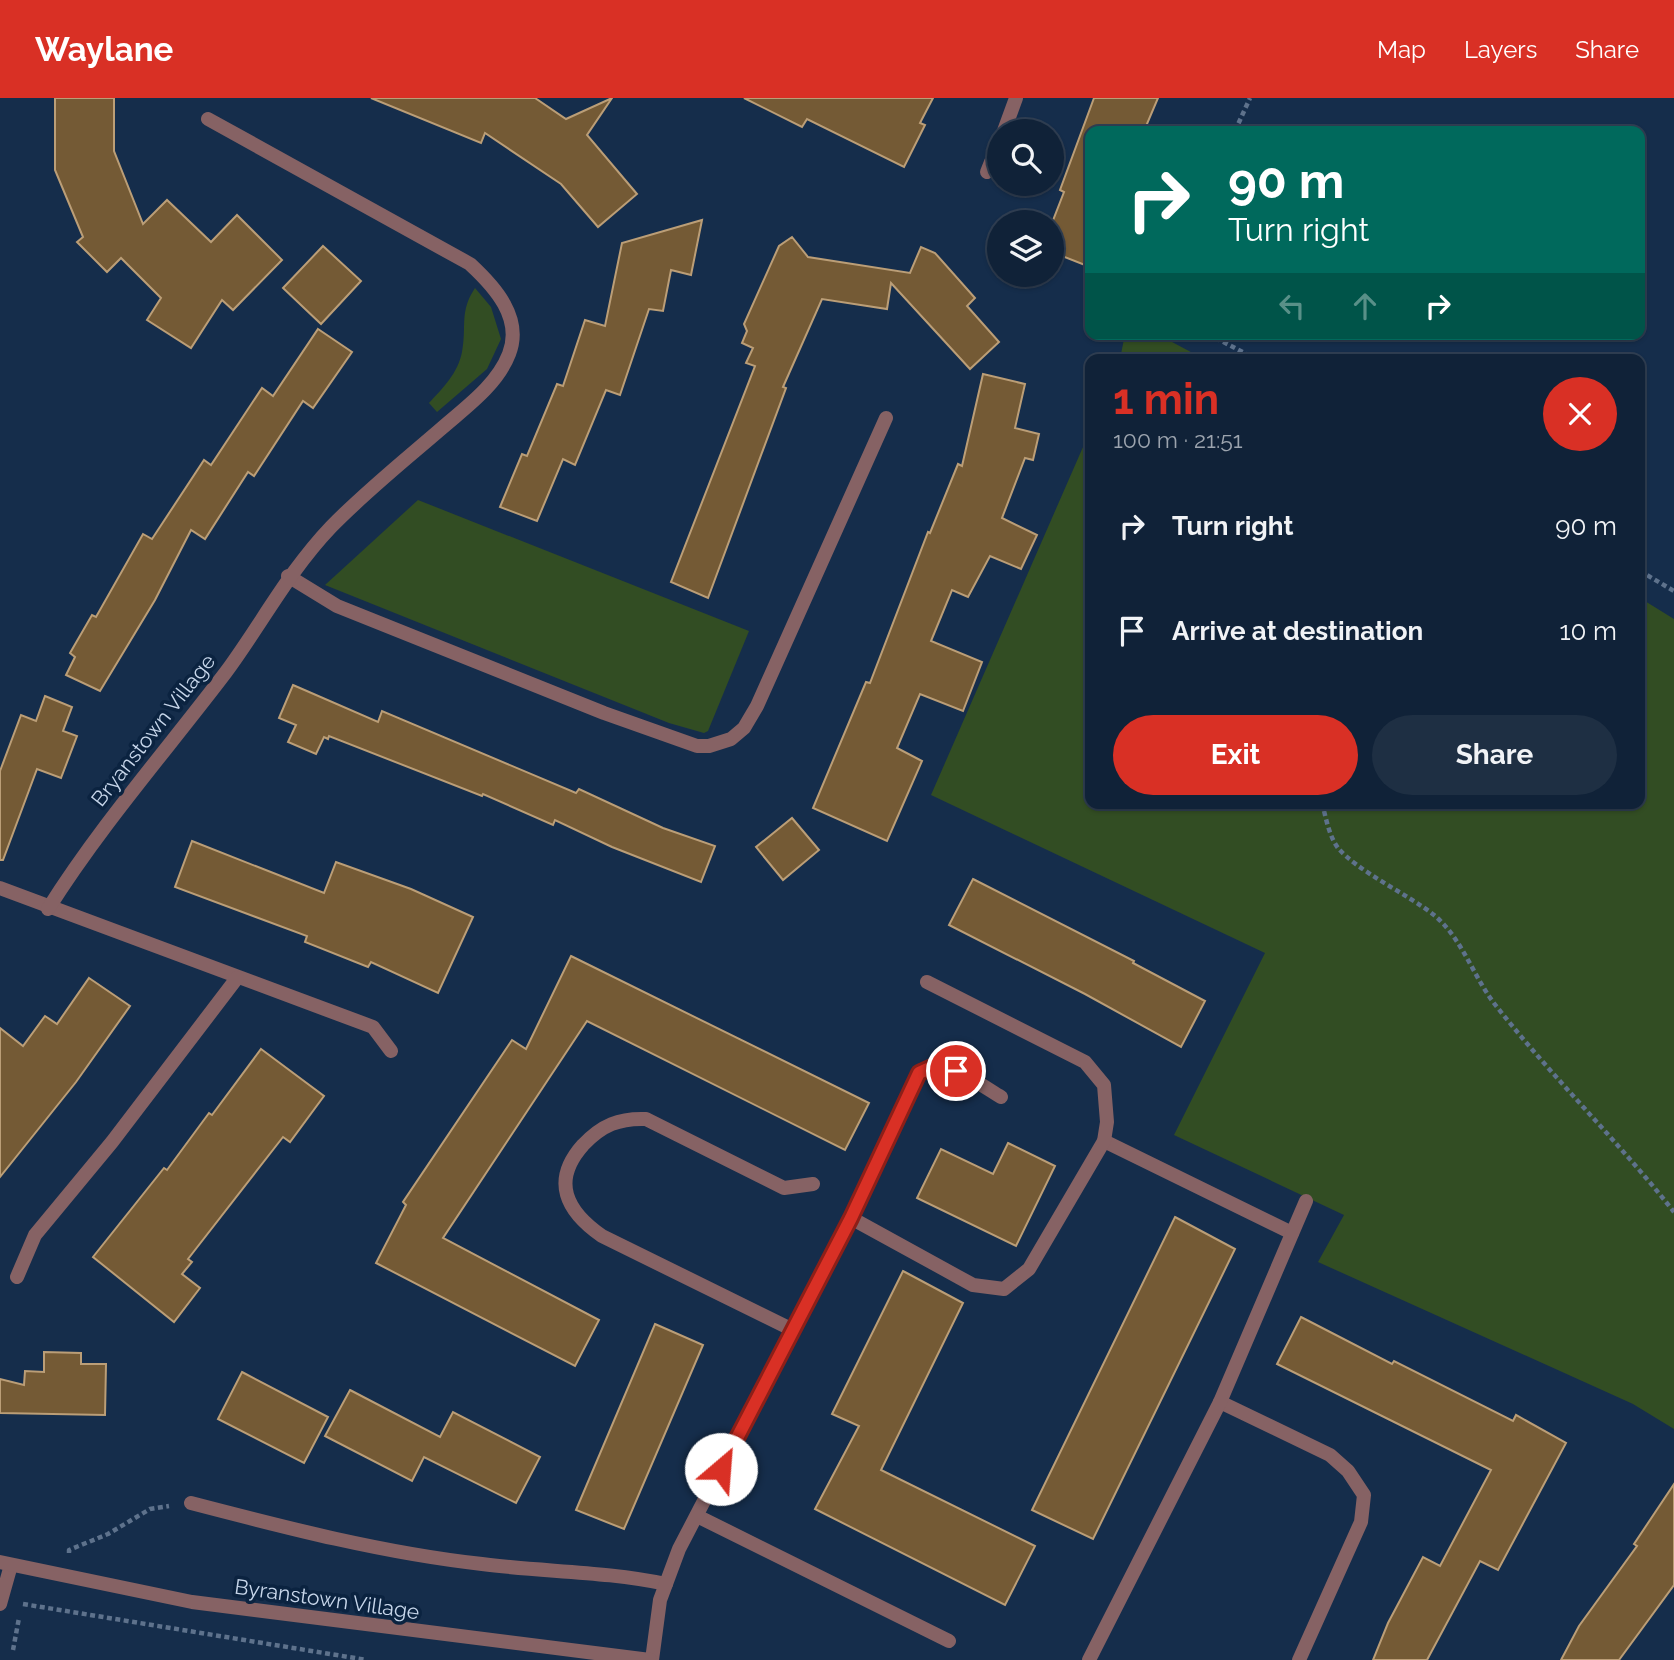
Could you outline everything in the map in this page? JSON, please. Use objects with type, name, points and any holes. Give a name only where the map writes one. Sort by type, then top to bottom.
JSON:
[{"type":"street","points":[[1008,119],[1016,98]]},
{"type":"street","name":"Bryanstown Village","points":[[48,909],[83,854],[228,669],[288,576],[332,526],[472,403],[508,358],[513,342],[513,324],[496,292],[485,276],[470,264],[208,119]]},
{"type":"street","points":[[288,576],[337,606],[604,713],[697,746],[722,743],[744,728],[757,706],[886,418]]},
{"type":"street","points":[[0,888],[48,909],[373,1027],[391,1051]]},
{"type":"street","points":[[17,1277],[35,1235],[112,1142],[237,978]]},
{"type":"street","points":[[851,1218],[973,1285],[1004,1289],[1029,1269],[1104,1141],[1107,1122],[1104,1085],[1084,1062],[926,982]]},
{"type":"street","points":[[651,1660],[660,1600],[679,1549],[851,1218],[919,1073],[932,1067],[956,1071],[1002,1097]]},
{"type":"street","points":[[793,1330],[602,1236],[586,1225],[571,1206],[565,1188],[565,1168],[598,1129],[625,1119],[646,1119],[784,1188],[813,1184]]},
{"type":"street","points":[[1104,1141],[1292,1233]]},
{"type":"street","points":[[1089,1660],[1220,1402],[1306,1201]]},
{"type":"street","points":[[1220,1402],[1330,1455],[1348,1471],[1364,1495],[1361,1522],[1299,1660]]},
{"type":"street","points":[[191,1503],[381,1548],[482,1565],[569,1569],[666,1584]]},
{"type":"street","points":[[697,1516],[949,1642]]},
{"type":"street","points":[[0,1604],[6,1563]]},
{"type":"street","name":"Byranstown Village","points":[[6,1563],[192,1602],[651,1660]]},
{"type":"path","points":[[1237,126],[1250,98]]},
{"type":"path","points":[[1220,340],[1246,354]]},
{"type":"path","points":[[1645,574],[1674,591]]},
{"type":"path","points":[[1323,809],[1327,825],[1338,848],[1436,916],[1469,960],[1491,1000],[1635,1163],[1674,1212]]},
{"type":"path","points":[[65,1576],[69,1550],[108,1534],[150,1509],[191,1503]]},
{"type":"path","points":[[13,1650],[22,1603],[367,1660]]},
{"type":"green space","points":[[475,288],[491,307],[501,339],[487,369],[437,412],[429,403],[449,380],[460,360],[465,312]]},
{"type":"green space","points":[[1124,340],[1168,340],[1195,354],[1121,354]]},
{"type":"green space","points":[[1085,442],[1085,809],[1645,809],[1645,601],[1674,619],[1674,1429],[1633,1404],[1318,1262],[1344,1215],[1174,1135],[1265,953],[931,795]]},
{"type":"green space","points":[[418,500],[749,631],[708,731],[704,733],[669,723],[325,585]]},
{"type":"building","points":[[55,98],[114,98],[114,151],[143,224],[167,200],[211,242],[237,215],[282,260],[233,310],[222,300],[191,348],[147,320],[161,298],[121,258],[107,272],[77,242],[83,237],[55,170]]},
{"type":"building","points":[[371,98],[535,98],[566,119],[612,98],[587,135],[637,194],[598,227],[561,184],[485,133],[481,143]]},
{"type":"building","points":[[744,98],[933,98],[920,123],[925,125],[904,167],[807,119],[802,127]]},
{"type":"building","points":[[1094,98],[1158,98],[1146,126],[1085,126],[1085,265],[1064,257],[1064,210],[1057,210],[1064,196],[1064,179]]},
{"type":"building","points":[[702,220],[691,275],[671,270],[663,311],[649,309],[620,395],[606,390],[575,465],[563,459],[537,521],[500,507],[522,454],[527,456],[557,384],[563,386],[585,320],[605,326],[622,243]]},
{"type":"building","points":[[792,237],[808,257],[910,273],[921,247],[935,253],[975,298],[967,306],[999,342],[970,369],[891,283],[887,309],[822,299],[783,387],[786,388],[708,598],[671,582],[755,366],[746,363],[753,348],[742,343],[747,331],[744,324],[779,246]]},
{"type":"building","points":[[323,246],[361,281],[321,324],[283,288]]},
{"type":"building","points":[[318,329],[352,352],[313,408],[303,401],[254,476],[248,472],[205,539],[191,530],[155,600],[100,691],[66,675],[75,657],[70,653],[92,615],[96,617],[143,534],[152,539],[204,460],[211,465],[262,388],[273,396]]},
{"type":"building","points":[[983,374],[1025,384],[1015,428],[1039,434],[1033,460],[1025,458],[1002,518],[1037,535],[1021,569],[990,556],[968,597],[952,590],[931,641],[982,662],[963,711],[920,694],[897,748],[922,761],[887,841],[813,808],[866,682],[870,683],[928,532],[930,533],[958,464],[962,466]]},
{"type":"building","points":[[293,685],[378,722],[382,711],[576,793],[579,789],[663,828],[715,846],[701,882],[612,847],[555,820],[553,825],[483,794],[482,796],[329,736],[328,739],[324,737],[316,754],[288,742],[296,725],[279,718]]},
{"type":"building","points":[[45,696],[72,707],[63,731],[77,736],[61,778],[37,769],[3,860],[0,860],[0,771],[21,715],[36,721]]},
{"type":"building","points":[[792,818],[819,850],[783,880],[756,847]]},
{"type":"building","points":[[192,841],[324,893],[336,862],[411,889],[473,917],[438,993],[371,962],[368,967],[305,942],[307,936],[175,887]]},
{"type":"building","points":[[973,879],[1134,961],[1133,963],[1205,1001],[1181,1047],[1085,994],[949,925]]},
{"type":"building","points":[[571,956],[869,1103],[845,1150],[587,1021],[443,1238],[599,1320],[575,1366],[376,1263],[406,1205],[403,1202],[512,1040],[526,1049]]},
{"type":"building","points":[[89,978],[130,1006],[76,1082],[0,1177],[0,1028],[23,1046],[45,1016],[57,1024]]},
{"type":"building","points":[[261,1049],[324,1096],[290,1142],[283,1137],[188,1259],[192,1262],[182,1274],[200,1288],[174,1322],[93,1257],[164,1168],[167,1170],[209,1113],[212,1115]]},
{"type":"building","points":[[1008,1143],[1055,1166],[1016,1246],[917,1198],[941,1149],[993,1174]]},
{"type":"building","points":[[1175,1217],[1235,1249],[1093,1539],[1032,1510]]},
{"type":"building","points":[[903,1271],[963,1303],[881,1470],[1035,1546],[1005,1605],[815,1509],[859,1426],[832,1414]]},
{"type":"building","points":[[1301,1317],[1392,1364],[1394,1361],[1513,1421],[1516,1415],[1566,1443],[1498,1570],[1480,1561],[1427,1660],[1373,1660],[1388,1623],[1423,1557],[1440,1566],[1491,1470],[1277,1364]]},
{"type":"building","points":[[655,1324],[703,1345],[624,1529],[576,1510]]},
{"type":"building","points":[[44,1352],[81,1353],[81,1364],[106,1364],[105,1415],[0,1413],[0,1379],[24,1385],[25,1371],[44,1372]]},
{"type":"building","points":[[242,1372],[328,1417],[304,1463],[218,1419]]},
{"type":"building","points":[[350,1390],[440,1437],[453,1412],[540,1457],[516,1503],[424,1457],[412,1481],[325,1436]]},
{"type":"building","points":[[1674,1484],[1674,1585],[1619,1660],[1561,1660],[1579,1626],[1637,1546],[1634,1544]]},
{"type":"route","points":[[721,1469],[851,1218],[919,1073],[932,1067],[956,1071]]}]
